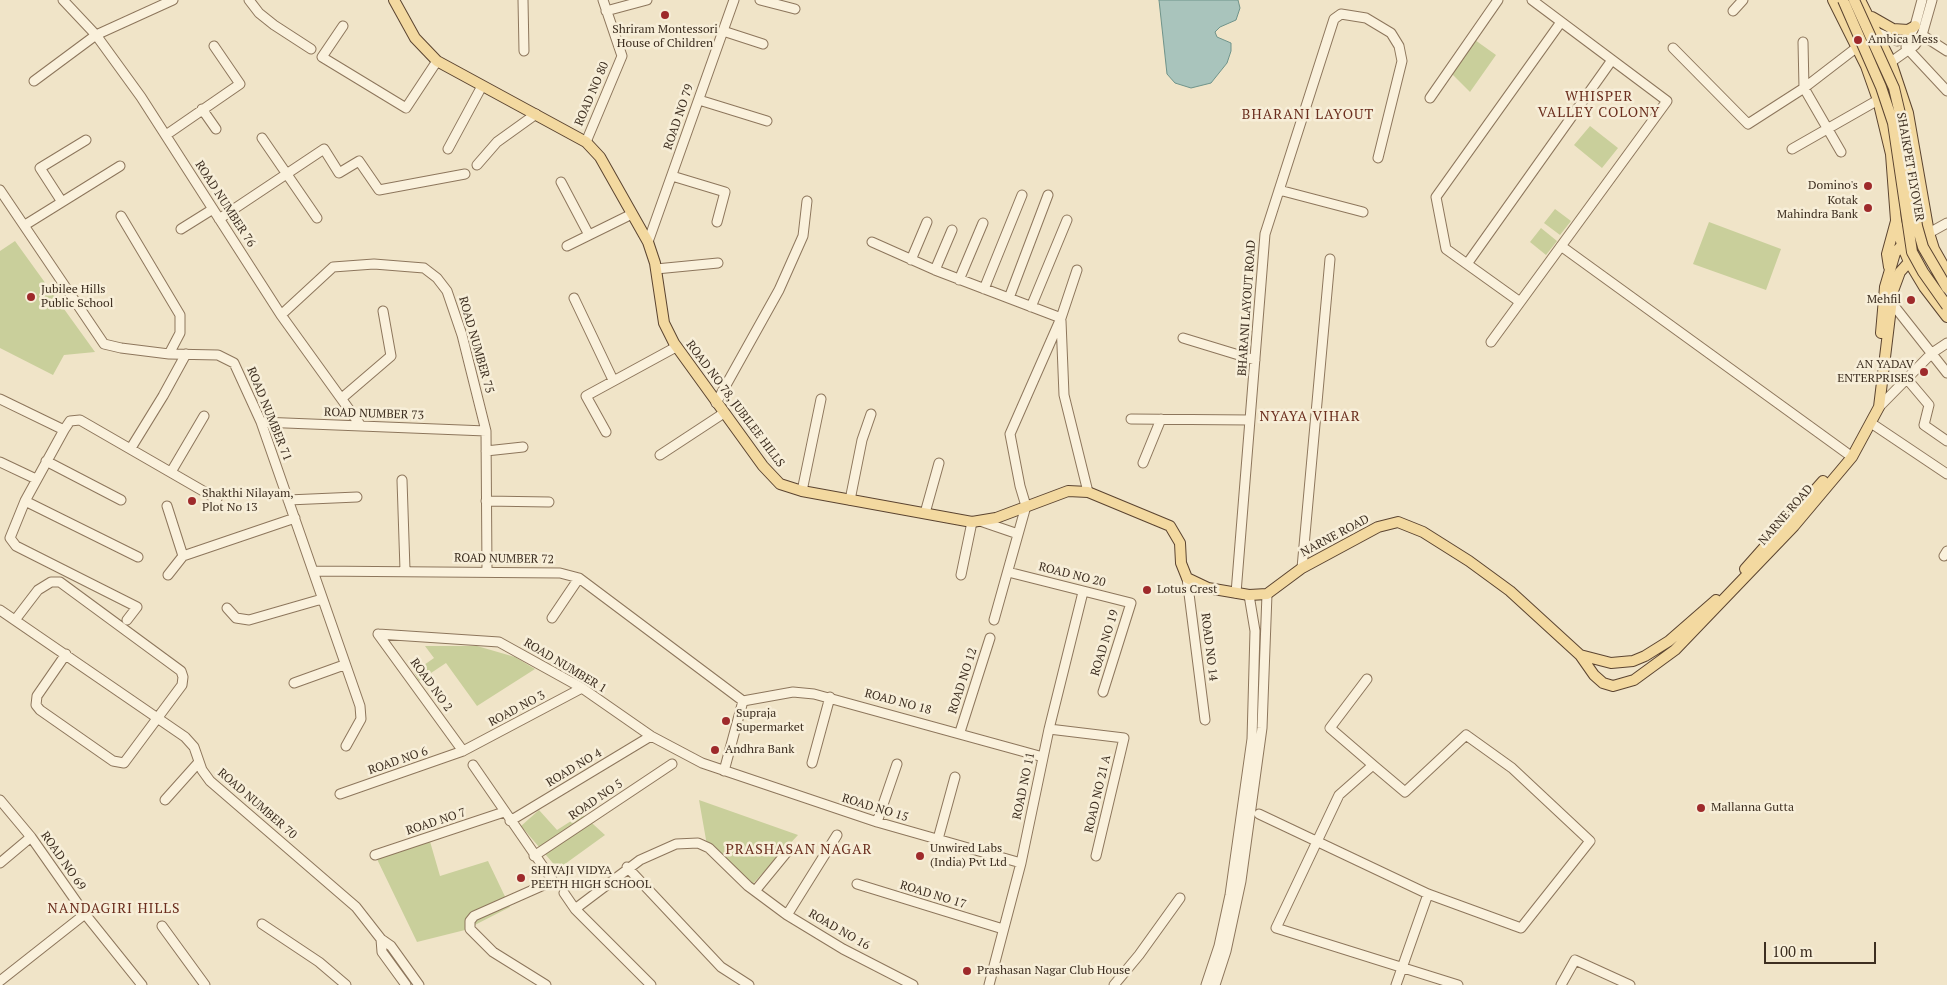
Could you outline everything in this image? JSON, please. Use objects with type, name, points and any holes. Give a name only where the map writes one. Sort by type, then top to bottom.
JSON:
[{"type":"main road","name":"ROAD NO 78, JUBILEE HILLS","points":[[394,0],[415,38],[437,61],[586,142],[600,157],[648,242],[656,269],[664,323],[676,347],[763,466],[780,484],[802,491],[976,522],[996,518],[1068,491],[1088,492],[1170,526],[1180,543],[1181,563],[1187,578]]},
{"type":"main road","points":[[1833,0],[1866,66],[1878,100],[1891,154],[1896,220],[1908,262],[1947,316]]},
{"type":"main road","name":"SHAIKPET FLYOVER","points":[[1844,0],[1881,87],[1892,123],[1912,252],[1923,272],[1947,306]]},
{"type":"main road","name":"SHAIKPET FLYOVER","points":[[1854,0],[1894,88],[1902,122],[1917,226],[1923,247],[1947,288]]},
{"type":"main road","points":[[1860,0],[1891,62],[1908,113],[1929,234],[1934,249],[1947,272]]},
{"type":"main road","points":[[1867,12],[1876,21],[1893,29],[1908,30],[1915,26]]},
{"type":"main road","points":[[1889,271],[1888,254],[1896,220]]},
{"type":"main road","points":[[1902,245],[1929,234]]},
{"type":"main road","name":"NARNE ROAD","points":[[1580,655],[1600,662],[1620,663],[1645,656],[1669,641],[1706,609],[1742,572],[1848,454],[1866,425],[1873,406],[1889,271],[1895,253],[1902,245]]},
{"type":"main road","name":"NARNE ROAD","points":[[1267,594],[1302,568],[1378,527],[1398,522],[1408,524],[1469,561],[1510,591],[1580,655],[1594,675],[1603,683],[1613,686],[1634,680],[1675,650],[1794,526],[1852,457],[1879,407],[1892,302],[1900,272],[1908,262]]},
{"type":"main road","points":[[1187,578],[1208,588],[1249,595],[1267,594]]},
{"type":"street","name":"ROAD NUMBER 76","points":[[63,0],[96,34],[142,97],[281,315],[361,426]]},
{"type":"street","points":[[34,81],[96,34],[173,0]]},
{"type":"street","points":[[249,0],[259,13],[274,25],[311,49]]},
{"type":"street","points":[[523,0],[524,51]]},
{"type":"street","name":"ROAD NO 80","points":[[586,142],[622,56],[603,0]]},
{"type":"street","points":[[606,11],[647,0]]},
{"type":"street","name":"ROAD NO 79","points":[[648,242],[734,0]]},
{"type":"street","points":[[760,0],[795,10]]},
{"type":"street","points":[[1430,98],[1498,0]]},
{"type":"street","points":[[1491,342],[1667,101],[1532,0]]},
{"type":"street","points":[[1733,11],[1744,0]]},
{"type":"street","points":[[1878,33],[1891,40],[1904,40],[1915,26],[1922,0]]},
{"type":"street","points":[[1891,62],[1909,52],[1922,35],[1932,0]]},
{"type":"street","name":"BHARANI LAYOUT ROAD","points":[[1236,593],[1265,234],[1334,19],[1341,14],[1366,18],[1391,32],[1399,46],[1402,61],[1378,158]]},
{"type":"street","points":[[1520,302],[1446,249],[1436,197],[1561,22]]},
{"type":"street","points":[[343,26],[322,57],[406,108],[437,61]]},
{"type":"street","points":[[723,31],[763,44]]},
{"type":"street","points":[[1922,35],[1947,51]]},
{"type":"street","points":[[1904,40],[1909,52],[1947,91]]},
{"type":"street","points":[[1803,42],[1804,88],[1841,152]]},
{"type":"street","points":[[166,135],[240,84],[214,46]]},
{"type":"street","points":[[1673,48],[1748,124],[1804,88],[1856,48]]},
{"type":"street","points":[[1466,264],[1612,60]]},
{"type":"street","points":[[448,149],[482,86]]},
{"type":"street","points":[[699,100],[767,121]]},
{"type":"street","points":[[1792,150],[1878,100]]},
{"type":"street","points":[[202,109],[216,129]]},
{"type":"street","points":[[478,165],[497,142],[536,114]]},
{"type":"street","points":[[262,138],[317,218]]},
{"type":"street","points":[[62,202],[40,168],[86,140]]},
{"type":"street","points":[[219,220],[324,149],[339,173],[359,161],[379,190],[465,174]]},
{"type":"street","points":[[25,225],[120,166]]},
{"type":"street","points":[[672,176],[725,192],[717,222]]},
{"type":"street","points":[[561,182],[589,235]]},
{"type":"street","name":"ROAD NUMBER 71","points":[[0,190],[104,344],[169,354],[218,355],[234,363],[261,422],[361,711],[361,719],[346,746]]},
{"type":"street","points":[[1279,190],[1363,212]]},
{"type":"street","points":[[984,289],[1022,195]]},
{"type":"street","points":[[1009,298],[1048,195]]},
{"type":"street","points":[[716,403],[779,290],[803,236],[807,201]]},
{"type":"street","points":[[181,229],[213,209]]},
{"type":"street","points":[[567,246],[632,214]]},
{"type":"street","points":[[121,216],[180,315],[180,333],[169,354]]},
{"type":"street","points":[[1032,307],[1067,220]]},
{"type":"street","points":[[911,260],[927,222]]},
{"type":"street","points":[[958,280],[983,223]]},
{"type":"street","points":[[1929,234],[1947,223]]},
{"type":"street","points":[[935,270],[952,230]]},
{"type":"street","points":[[872,242],[958,280],[1061,318]]},
{"type":"street","points":[[1561,246],[1848,454]]},
{"type":"street","points":[[1302,568],[1330,260]]},
{"type":"street","points":[[656,269],[718,263]]},
{"type":"street","name":"ROAD NUMBER 75","points":[[281,315],[332,267],[374,264],[424,268],[437,278],[447,291],[462,335],[486,431],[487,571]]},
{"type":"street","points":[[994,620],[1026,506],[1020,486],[1010,434],[1061,318],[1076,270]]},
{"type":"street","points":[[574,298],[613,380]]},
{"type":"street","points":[[1892,302],[1947,373]]},
{"type":"street","points":[[342,398],[391,356],[383,311]]},
{"type":"street","points":[[1061,318],[1064,395],[1088,492]]},
{"type":"street","points":[[1183,338],[1255,360]]},
{"type":"street","points":[[1879,407],[1932,353],[1947,343]]},
{"type":"street","points":[[606,432],[586,396],[676,347]]},
{"type":"street","points":[[131,448],[186,354]]},
{"type":"street","points":[[1907,378],[1929,405],[1924,425],[1947,441]]},
{"type":"street","points":[[802,491],[821,398]]},
{"type":"street","points":[[0,399],[64,430]]},
{"type":"street","points":[[660,455],[724,413]]},
{"type":"street","points":[[850,500],[862,440],[871,414]]},
{"type":"street","points":[[171,472],[204,416]]},
{"type":"street","points":[[1131,419],[1250,420]]},
{"type":"street","points":[[1143,463],[1160,419]]},
{"type":"street","points":[[127,620],[137,607],[12,543],[10,538],[36,479],[70,422],[80,420],[131,448],[217,500]]},
{"type":"street","name":"ROAD NUMBER 73","points":[[261,422],[486,431]]},
{"type":"street","points":[[1871,423],[1947,474]]},
{"type":"street","points":[[486,451],[523,447]]},
{"type":"street","points":[[46,461],[121,500]]},
{"type":"street","points":[[0,462],[36,479]]},
{"type":"street","points":[[924,513],[939,463]]},
{"type":"street","points":[[402,480],[405,570]]},
{"type":"street","points":[[288,500],[357,497]]},
{"type":"street","points":[[25,501],[138,558]]},
{"type":"street","points":[[486,501],[549,502]]},
{"type":"street","points":[[167,506],[184,556]]},
{"type":"street","points":[[168,575],[184,556],[295,518]]},
{"type":"street","points":[[961,575],[976,522],[1018,534]]},
{"type":"street","name":"ROAD NUMBER 72","points":[[313,571],[560,572],[579,578],[744,701]]},
{"type":"street","name":"ROAD NO 20","points":[[1008,572],[1131,603]]},
{"type":"street","points":[[552,618],[579,578]]},
{"type":"street","name":"ROAD NO 14","points":[[1187,578],[1205,720]]},
{"type":"street","points":[[15,620],[44,585],[60,582],[181,671],[183,677],[182,685],[127,760],[119,763],[113,761],[40,710],[36,705],[37,696],[66,654]]},
{"type":"street","name":"ROAD NO 11","points":[[989,985],[1021,863],[1049,729],[1083,592]]},
{"type":"street","points":[[1215,985],[1226,952],[1241,881],[1262,728],[1267,594]]},
{"type":"street","points":[[1206,985],[1219,946],[1230,895],[1252,739],[1255,631],[1249,595]]},
{"type":"street","points":[[227,608],[236,618],[249,620],[322,599]]},
{"type":"street","name":"ROAD NO 19","points":[[1103,692],[1131,603]]},
{"type":"street","name":"ROAD NUMBER 70","points":[[0,610],[158,717],[194,747],[205,776],[210,781],[356,907],[381,939],[382,952],[406,985]]},
{"type":"street","name":"ROAD NUMBER 1","points":[[378,634],[499,642],[582,688],[651,736],[702,763],[724,771]]},
{"type":"street","name":"ROAD NO 2","points":[[378,634],[464,751]]},
{"type":"street","name":"ROAD NO 12","points":[[960,732],[990,638]]},
{"type":"street","points":[[294,683],[344,665]]},
{"type":"street","points":[[1259,814],[1428,894],[1521,928],[1590,841],[1512,768],[1466,735],[1404,792],[1330,728],[1367,679]]},
{"type":"street","name":"ROAD NO 3","points":[[464,751],[582,688]]},
{"type":"street","name":"ROAD NO 18","points":[[744,701],[793,692],[830,697],[960,732],[1043,757]]},
{"type":"street","points":[[812,763],[830,697]]},
{"type":"street","points":[[724,771],[744,701]]},
{"type":"street","name":"ROAD NO 21 A","points":[[1049,729],[1124,738],[1096,856]]},
{"type":"street","name":"ROAD NO 4","points":[[510,821],[651,736]]},
{"type":"street","name":"ROAD NO 6","points":[[340,794],[464,751]]},
{"type":"street","points":[[165,800],[199,762]]},
{"type":"street","name":"ROAD NO 5","points":[[534,856],[672,764]]},
{"type":"street","points":[[877,822],[897,764]]},
{"type":"street","points":[[473,765],[553,881],[474,916],[469,924],[472,933],[493,952],[546,985]]},
{"type":"street","points":[[1373,766],[1339,796],[1276,928],[1402,966],[1452,984]]},
{"type":"street","name":"ROAD NO 15","points":[[724,771],[877,822],[1021,863]]},
{"type":"street","points":[[938,840],[954,777]]},
{"type":"street","name":"ROAD NO 69","points":[[0,800],[30,837],[85,914],[142,985]]},
{"type":"street","name":"ROAD NO 7","points":[[375,855],[504,812]]},
{"type":"street","points":[[788,915],[837,835]]},
{"type":"street","points":[[0,863],[30,837]]},
{"type":"street","name":"ROAD NO 16","points":[[575,909],[627,867],[676,844],[698,843],[709,848],[755,891],[788,915],[843,949],[913,985]]},
{"type":"street","points":[[755,891],[786,852]]},
{"type":"street","points":[[627,867],[720,967],[750,985]]},
{"type":"street","name":"ROAD NO 17","points":[[856,884],[1003,929]]},
{"type":"street","points":[[564,893],[575,909],[651,985]]},
{"type":"street","points":[[1396,985],[1428,894]]},
{"type":"street","points":[[1114,985],[1140,954],[1180,898]]},
{"type":"street","points":[[0,981],[85,914]]},
{"type":"street","points":[[262,924],[318,962],[346,985]]},
{"type":"street","points":[[162,926],[204,985]]},
{"type":"street","points":[[381,939],[391,946],[419,985]]},
{"type":"street","points":[[1561,985],[1575,960],[1630,985]]},
{"type":"green space","points":[[1475,40],[1496,55],[1470,92],[1452,74]]},
{"type":"green space","points":[[1590,126],[1618,148],[1602,168],[1574,145]]},
{"type":"green space","points":[[1555,209],[1571,221],[1560,235],[1544,223]]},
{"type":"green space","points":[[1709,222],[1781,249],[1766,290],[1693,264]]},
{"type":"green space","points":[[1541,228],[1557,241],[1546,255],[1530,242]]},
{"type":"green space","points":[[15,241],[95,352],[64,355],[53,375],[0,348],[0,251]]},
{"type":"green space","points":[[425,646],[477,646],[515,657],[535,669],[477,706],[446,663],[419,681],[414,672],[434,658]]},
{"type":"green space","points":[[699,800],[798,835],[748,889],[708,851]]},
{"type":"green space","points":[[539,810],[557,830],[582,814],[605,835],[558,869],[521,826]]},
{"type":"green space","points":[[429,838],[440,876],[488,861],[510,907],[465,930],[417,942],[376,857]]},
{"type":"water","points":[[1159,0],[1238,0],[1240,8],[1236,20],[1220,27],[1215,32],[1217,37],[1231,43],[1231,51],[1227,63],[1211,83],[1191,88],[1175,83],[1167,74]]},
{"type":"place","name":"Shriram Montessori House of Children","points":[[665,15]]},
{"type":"place","name":"Ambica Mess","points":[[1858,40]]},
{"type":"place","name":"Domino's","points":[[1868,186]]},
{"type":"place","name":"Kotak Mahindra Bank","points":[[1868,208]]},
{"type":"place","name":"Jubilee Hills Public School","points":[[31,297]]},
{"type":"place","name":"Mehfil","points":[[1911,300]]},
{"type":"place","name":"AN YADAV ENTERPRISES","points":[[1924,372]]},
{"type":"place","name":"Shakthi Nilayam, Plot No 13","points":[[192,501]]},
{"type":"place","name":"Lotus Crest","points":[[1147,590]]},
{"type":"place","name":"Supraja Supermarket","points":[[726,721]]},
{"type":"place","name":"Andhra Bank","points":[[715,750]]},
{"type":"place","name":"Mallanna Gutta","points":[[1701,808]]},
{"type":"place","name":"Unwired Labs (India) Pvt Ltd","points":[[920,856]]},
{"type":"place","name":"SHIVAJI VIDYA PEETH HIGH SCHOOL","points":[[521,878]]},
{"type":"place","name":"Prashasan Nagar Club House","points":[[967,971]]},
{"type":"district","name":"WHISPER VALLEY COLONY","points":[[1599,105]]},
{"type":"district","name":"BHARANI LAYOUT","points":[[1308,115]]},
{"type":"district","name":"NYAYA VIHAR","points":[[1310,417]]},
{"type":"district","name":"PRASHASAN NAGAR","points":[[799,850]]},
{"type":"district","name":"NANDAGIRI HILLS","points":[[114,909]]}]
